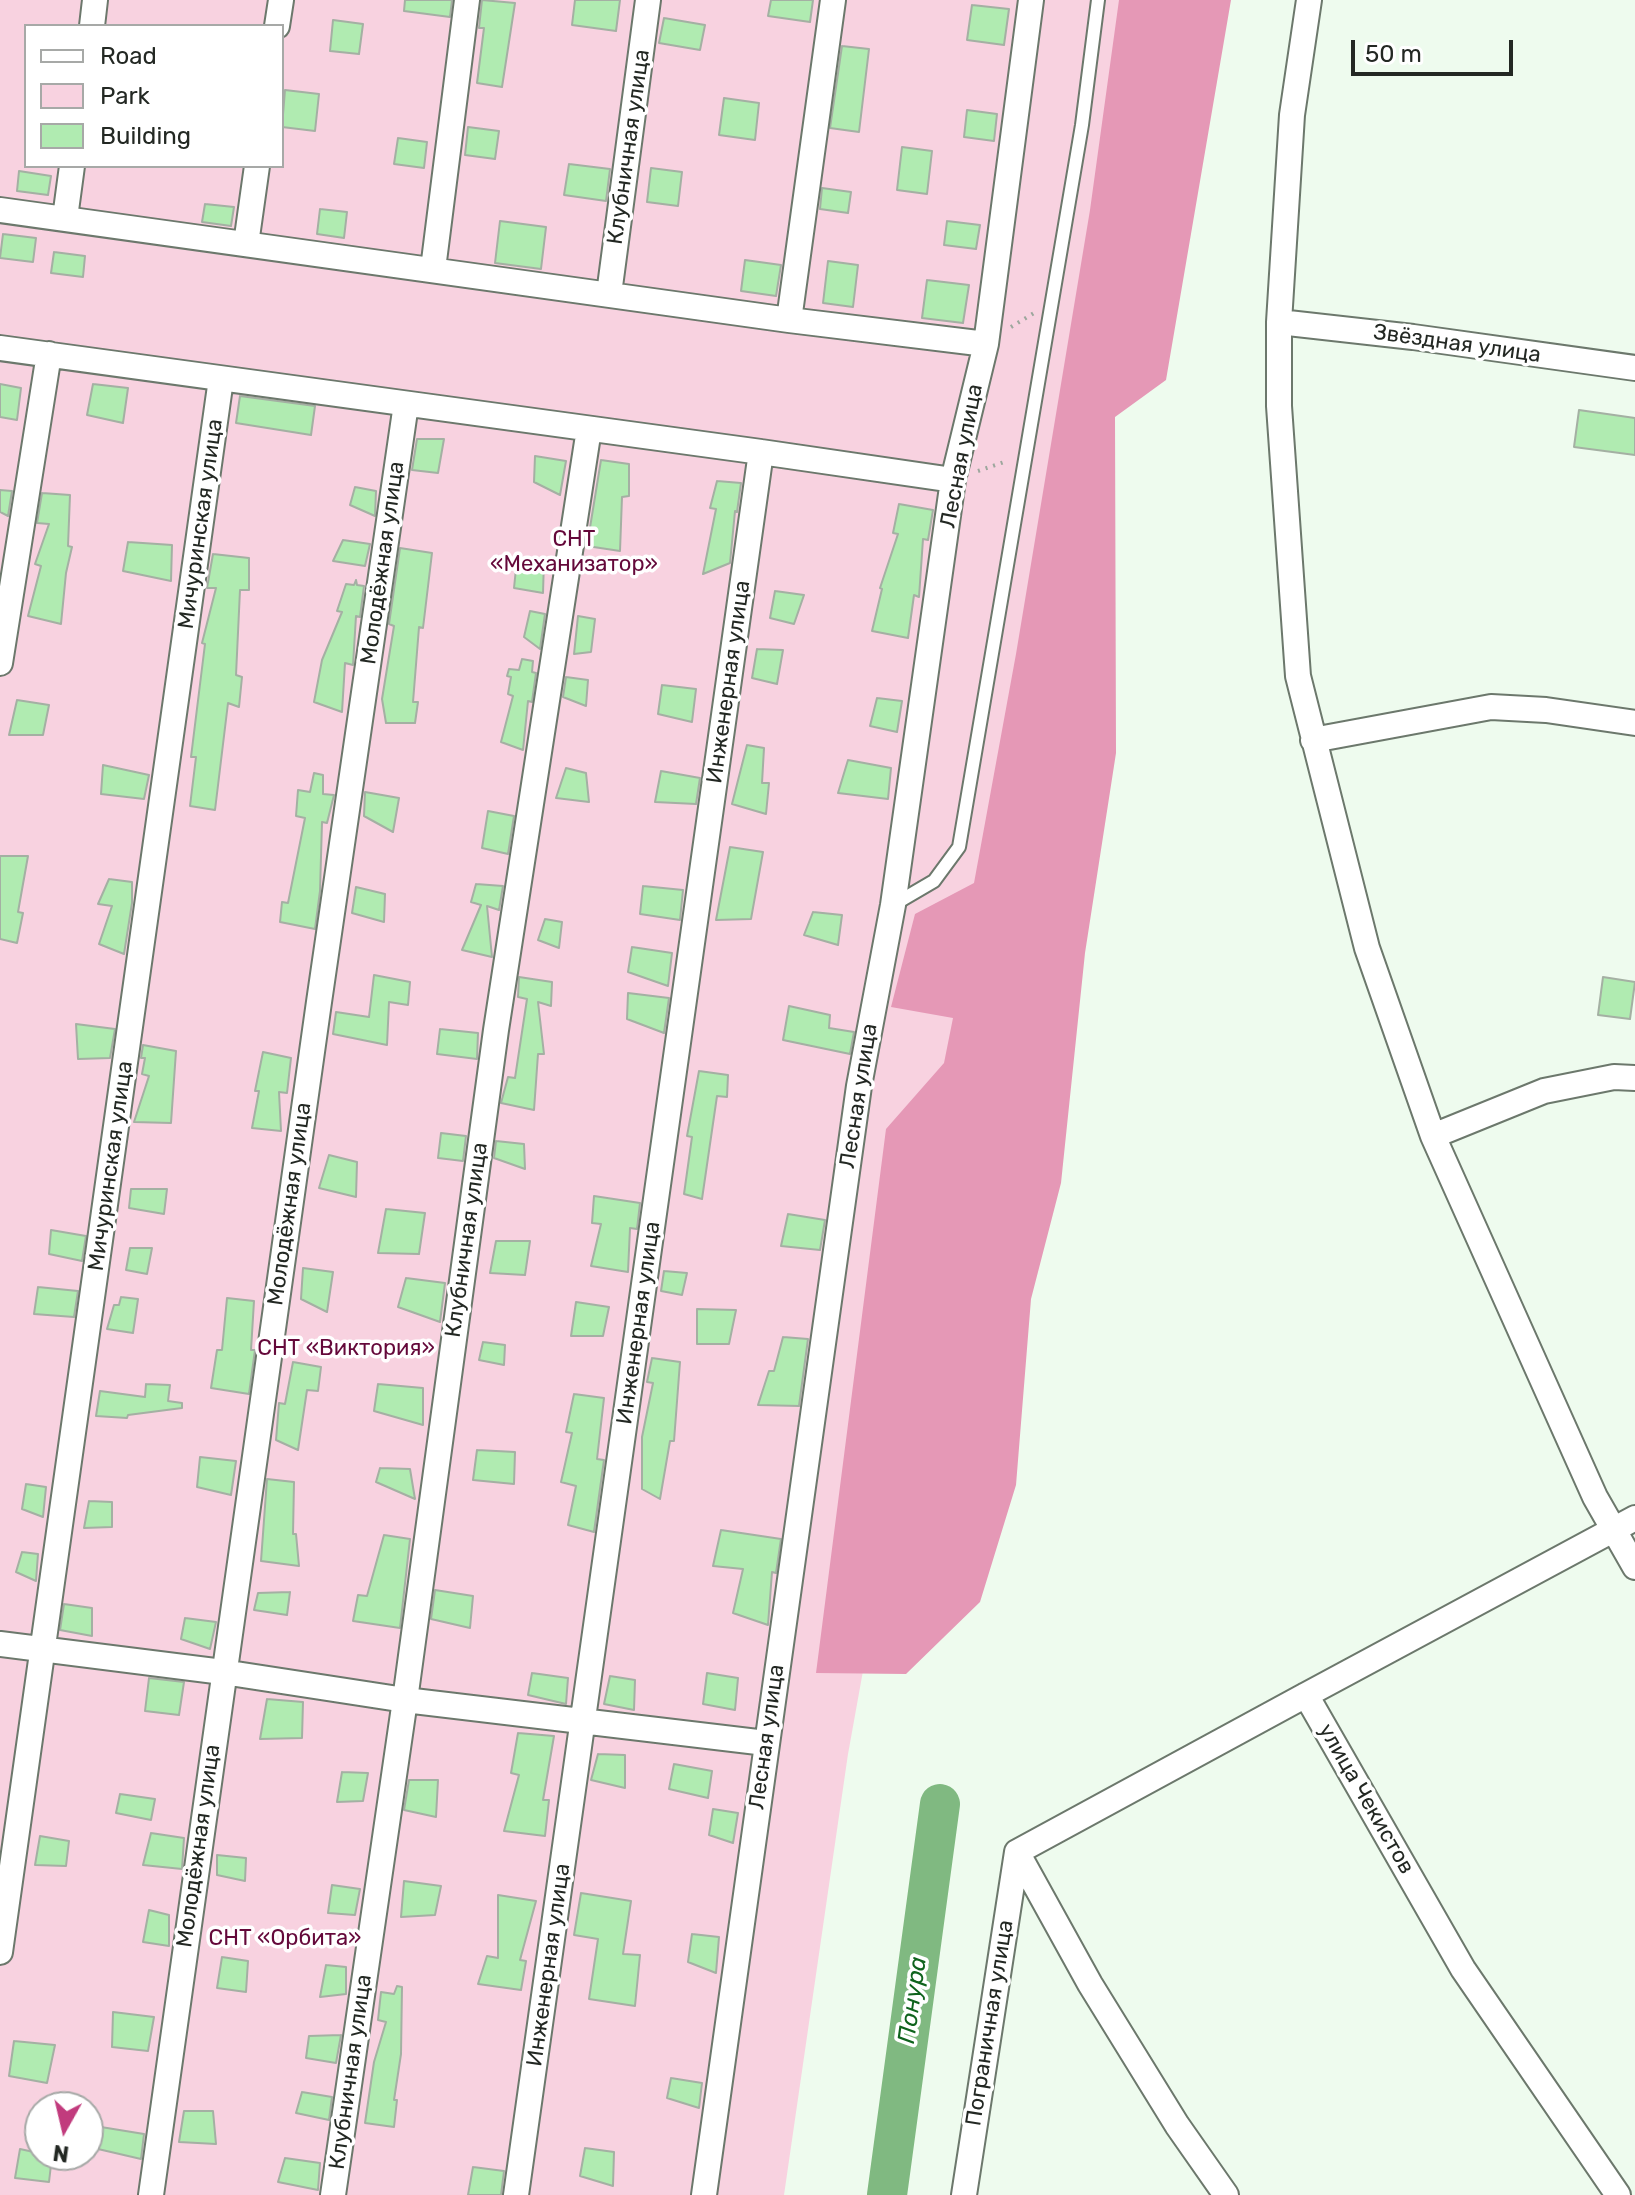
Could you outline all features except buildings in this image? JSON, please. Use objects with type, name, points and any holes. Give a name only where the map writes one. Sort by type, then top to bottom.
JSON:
[{"type":"street","points":[[92,24],[95,0]]},
{"type":"street","points":[[277,24],[281,0]]},
{"type":"street","points":[[433,269],[467,0]]},
{"type":"street","name":"Клубничная улица","points":[[609,294],[648,0]]},
{"type":"street","points":[[789,320],[833,0]]},
{"type":"street","name":"Лесная улица","points":[[704,2195],[859,1086],[893,905],[953,480],[986,344],[1031,0]]},
{"type":"street","points":[[1309,0],[1292,115],[1279,322],[1279,406],[1298,676],[1367,948],[1433,1136],[1595,1497],[1624,1523],[1635,1567]]},
{"type":"street","points":[[65,218],[72,168]]},
{"type":"street","points":[[246,244],[257,168]]},
{"type":"street","points":[[0,210],[789,320],[986,344]]},
{"type":"street","name":"Звёздная улица","points":[[1279,322],[1635,368]]},
{"type":"street","points":[[0,348],[953,480]]},
{"type":"street","points":[[0,663],[49,354]]},
{"type":"street","name":"Мичуринская улица","points":[[0,1952],[221,379]]},
{"type":"street","name":"Молодёжная улица","points":[[151,2195],[223,1672],[406,404]]},
{"type":"street","name":"Клубничная улица","points":[[333,2195],[405,1700],[496,1030],[589,429]]},
{"type":"street","name":"Инженерная улица","points":[[516,2195],[761,452]]},
{"type":"street","points":[[1313,740],[1491,707],[1546,710],[1635,723]]},
{"type":"street","points":[[1433,1136],[1544,1091],[1614,1077],[1635,1078]]},
{"type":"street","points":[[1226,2195],[1177,2125],[1090,1984],[1017,1852],[1624,1523]]},
{"type":"street","points":[[0,1644],[223,1672],[405,1700],[766,1743]]},
{"type":"street","name":"улица Чекистов","points":[[1306,1695],[1463,1969],[1618,2195]]},
{"type":"street","name":"Пограничная улица","points":[[964,2195],[1017,1852]]},
{"type":"lane","points":[[893,905],[934,881],[959,847],[1082,125],[1098,0]]},
{"type":"path","points":[[986,344],[1052,302]]},
{"type":"path","points":[[953,480],[1026,454]]},
{"type":"green space","points":[[0,0],[1164,0],[848,1754],[784,2195],[0,2195]]},
{"type":"shaded area","points":[[1119,0],[1231,0],[1166,380],[1115,417],[1116,753],[1085,953],[1061,1183],[1031,1299],[1016,1485],[980,1602],[906,1674],[816,1673],[886,1129],[944,1063],[953,1018],[891,1007],[915,914],[974,883],[1016,654],[1090,210]]},
{"type":"waterway","name":"Понура","points":[[887,2195],[940,1804]]},
{"type":"park label","name":"СНТ «Механизатор»","points":[[574,552]]},
{"type":"park label","name":"СНТ «Виктория»","points":[[346,1349]]},
{"type":"park label","name":"СНТ «Орбита»","points":[[285,1939]]}]
